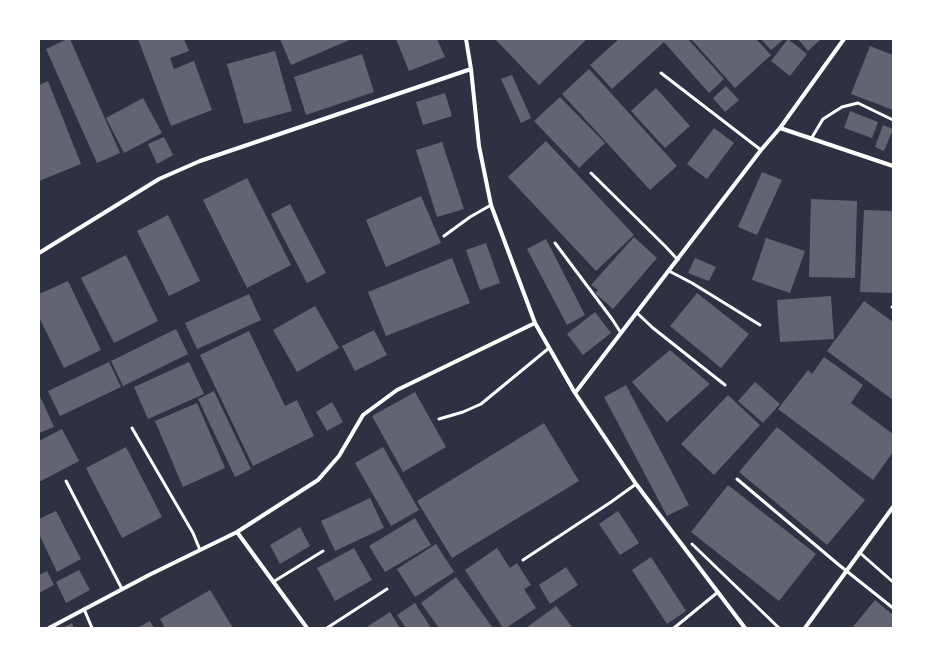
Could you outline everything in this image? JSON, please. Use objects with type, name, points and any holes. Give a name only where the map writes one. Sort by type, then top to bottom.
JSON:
[{"type":"street","points":[[466,39],[471,70],[479,146],[491,206],[535,323],[575,393],[636,484],[745,628]]},
{"type":"street","points":[[575,393],[761,150],[780,128],[844,39]]},
{"type":"street","points":[[39,252],[159,179],[172,173],[207,159],[471,70]]},
{"type":"street","points":[[780,128],[893,166]]},
{"type":"street","points":[[49,628],[122,589],[237,532],[318,480],[339,456],[363,416],[397,390],[535,323]]},
{"type":"street","points":[[804,628],[893,507]]},
{"type":"street","points":[[237,532],[307,628]]},
{"type":"lane","points":[[661,73],[761,150]]},
{"type":"lane","points":[[811,139],[823,119],[842,107],[858,103],[893,120]]},
{"type":"lane","points":[[591,173],[678,260]]},
{"type":"lane","points":[[444,236],[470,217],[491,206]]},
{"type":"lane","points":[[555,243],[622,333]]},
{"type":"lane","points":[[669,271],[692,283],[760,325]]},
{"type":"lane","points":[[637,313],[726,385]]},
{"type":"lane","points":[[439,419],[463,412],[481,404],[549,348]]},
{"type":"lane","points":[[132,428],[194,533],[200,550]]},
{"type":"lane","points":[[737,479],[833,560],[893,608]]},
{"type":"lane","points":[[66,481],[122,589]]},
{"type":"lane","points":[[523,560],[636,484]]},
{"type":"lane","points":[[692,544],[779,628]]},
{"type":"lane","points":[[274,582],[324,551]]},
{"type":"lane","points":[[859,552],[893,582]]},
{"type":"lane","points":[[327,628],[388,589]]},
{"type":"lane","points":[[674,628],[718,592]]},
{"type":"lane","points":[[84,610],[92,628]]},
{"type":"building","points":[[70,39],[120,153],[97,163],[46,49]]},
{"type":"building","points":[[138,39],[184,39],[189,51],[170,58],[174,69],[194,61],[212,110],[171,126]]},
{"type":"building","points":[[280,39],[352,39],[291,65]]},
{"type":"building","points":[[396,39],[437,39],[445,57],[409,71]]},
{"type":"building","points":[[495,39],[587,39],[539,85]]},
{"type":"building","points":[[619,39],[688,39],[724,79],[709,93],[664,42],[612,89],[590,65]]},
{"type":"building","points":[[691,39],[756,39],[771,55],[735,88]]},
{"type":"building","points":[[761,39],[784,39],[771,50]]},
{"type":"building","points":[[788,39],[807,54],[790,76],[771,61]]},
{"type":"building","points":[[798,39],[821,39],[808,51]]},
{"type":"building","points":[[870,46],[893,55],[893,110],[851,94]]},
{"type":"building","points":[[275,51],[292,111],[244,124],[227,64]]},
{"type":"building","points":[[362,54],[374,92],[306,115],[294,77]]},
{"type":"building","points":[[589,69],[677,166],[650,190],[562,94]]},
{"type":"building","points":[[512,75],[531,118],[521,123],[501,79]]},
{"type":"building","points":[[48,81],[81,164],[39,181],[39,85]]},
{"type":"building","points":[[726,86],[739,100],[725,112],[713,98]]},
{"type":"building","points":[[656,88],[690,126],[665,148],[631,111]]},
{"type":"building","points":[[445,93],[452,116],[423,125],[416,102]]},
{"type":"building","points":[[560,97],[605,143],[579,168],[534,121]]},
{"type":"building","points":[[143,98],[162,133],[124,153],[106,118]]},
{"type":"building","points":[[850,111],[878,122],[872,138],[844,128]]},
{"type":"building","points":[[883,125],[893,129],[884,151],[875,147]]},
{"type":"building","points":[[714,128],[734,143],[707,179],[687,164]]},
{"type":"building","points":[[164,137],[173,155],[157,164],[148,144]]},
{"type":"building","points":[[546,141],[634,235],[596,271],[508,177]]},
{"type":"building","points":[[442,142],[464,209],[437,217],[416,150]]},
{"type":"building","points":[[762,172],[782,180],[757,235],[738,227]]},
{"type":"building","points":[[247,178],[291,265],[247,288],[203,200]]},
{"type":"building","points":[[421,196],[441,243],[386,267],[366,220]]},
{"type":"building","points":[[811,199],[857,201],[855,278],[809,277]]},
{"type":"building","points":[[290,204],[326,273],[307,283],[271,214]]},
{"type":"building","points":[[864,210],[893,211],[893,293],[860,292]]},
{"type":"building","points":[[168,215],[200,281],[169,296],[137,231]]},
{"type":"building","points":[[634,237],[657,258],[613,309],[595,293],[598,290],[591,285]]},
{"type":"building","points":[[766,238],[805,251],[790,293],[752,280]]},
{"type":"building","points":[[546,239],[585,315],[567,325],[527,249]]},
{"type":"building","points":[[486,243],[500,283],[480,290],[466,250]]},
{"type":"building","points":[[126,255],[158,321],[114,343],[81,278]]},
{"type":"building","points":[[452,258],[470,303],[386,336],[368,292]]},
{"type":"building","points":[[695,258],[716,267],[709,281],[688,273]]},
{"type":"building","points":[[68,281],[101,350],[64,368],[39,317],[39,294]]},
{"type":"building","points":[[697,293],[749,334],[721,368],[670,326]]},
{"type":"building","points":[[249,294],[261,320],[197,349],[185,323]]},
{"type":"building","points":[[831,296],[834,339],[780,342],[777,300]]},
{"type":"building","points":[[864,301],[893,322],[893,400],[827,351]]},
{"type":"building","points":[[315,306],[339,348],[297,372],[273,330]]},
{"type":"building","points":[[595,312],[611,333],[583,355],[567,334]]},
{"type":"building","points":[[176,329],[188,354],[123,386],[111,361]]},
{"type":"building","points":[[374,330],[387,355],[355,371],[342,346]]},
{"type":"building","points":[[249,331],[285,406],[297,400],[314,436],[253,466],[200,355]]},
{"type":"building","points":[[670,350],[710,384],[667,422],[632,382]]},
{"type":"building","points":[[824,357],[863,385],[851,403],[893,434],[893,452],[873,480],[778,409],[808,370],[812,374]]},
{"type":"building","points":[[109,362],[121,387],[60,416],[48,391]]},
{"type":"building","points":[[189,362],[204,394],[148,419],[134,387]]},
{"type":"building","points":[[755,382],[780,404],[763,423],[738,401]]},
{"type":"building","points":[[626,385],[689,505],[667,516],[604,397]]},
{"type":"building","points":[[214,391],[251,469],[235,477],[198,399]]},
{"type":"building","points":[[415,392],[446,447],[403,472],[372,416]]},
{"type":"building","points":[[39,394],[54,427],[39,433]]},
{"type":"building","points":[[728,395],[760,425],[714,475],[681,444]]},
{"type":"building","points":[[332,402],[343,422],[327,431],[316,412]]},
{"type":"building","points":[[197,403],[225,468],[183,487],[155,421]]},
{"type":"building","points":[[544,423],[579,481],[452,558],[417,501]]},
{"type":"building","points":[[777,427],[865,500],[827,545],[739,472]]},
{"type":"building","points":[[62,429],[79,461],[39,482],[39,441]]},
{"type":"building","points":[[126,447],[162,517],[122,538],[86,468]]},
{"type":"building","points":[[383,447],[419,510],[391,526],[355,463]]},
{"type":"building","points":[[728,485],[816,554],[779,601],[691,532]]},
{"type":"building","points":[[370,498],[384,528],[335,551],[321,521]]},
{"type":"building","points":[[56,511],[81,559],[57,572],[39,534],[39,519]]},
{"type":"building","points":[[618,511],[639,543],[620,555],[599,524]]},
{"type":"building","points":[[415,518],[431,545],[385,572],[369,546]]},
{"type":"building","points":[[300,527],[310,546],[280,564],[270,545]]},
{"type":"building","points":[[436,544],[454,572],[415,597],[397,569]]},
{"type":"building","points":[[354,548],[372,580],[335,601],[317,568]]},
{"type":"building","points":[[497,548],[510,568],[517,563],[531,585],[524,589],[536,608],[506,628],[503,628],[465,570]]},
{"type":"building","points":[[651,557],[686,611],[667,624],[632,570]]},
{"type":"building","points":[[566,567],[578,585],[550,604],[539,585]]},
{"type":"building","points":[[79,570],[90,590],[66,603],[56,582]]},
{"type":"building","points":[[47,571],[54,585],[39,593],[39,575]]},
{"type":"building","points":[[456,577],[493,628],[439,628],[421,603]]},
{"type":"building","points":[[210,590],[233,628],[165,628],[160,619]]},
{"type":"building","points":[[875,600],[893,615],[893,628],[852,628]]},
{"type":"building","points":[[415,603],[431,628],[406,628],[397,615]]},
{"type":"building","points":[[556,606],[573,628],[526,628]]},
{"type":"building","points":[[390,612],[400,628],[365,628]]},
{"type":"building","points":[[150,621],[154,628],[137,628]]},
{"type":"building","points":[[72,623],[74,628],[62,628]]}]
